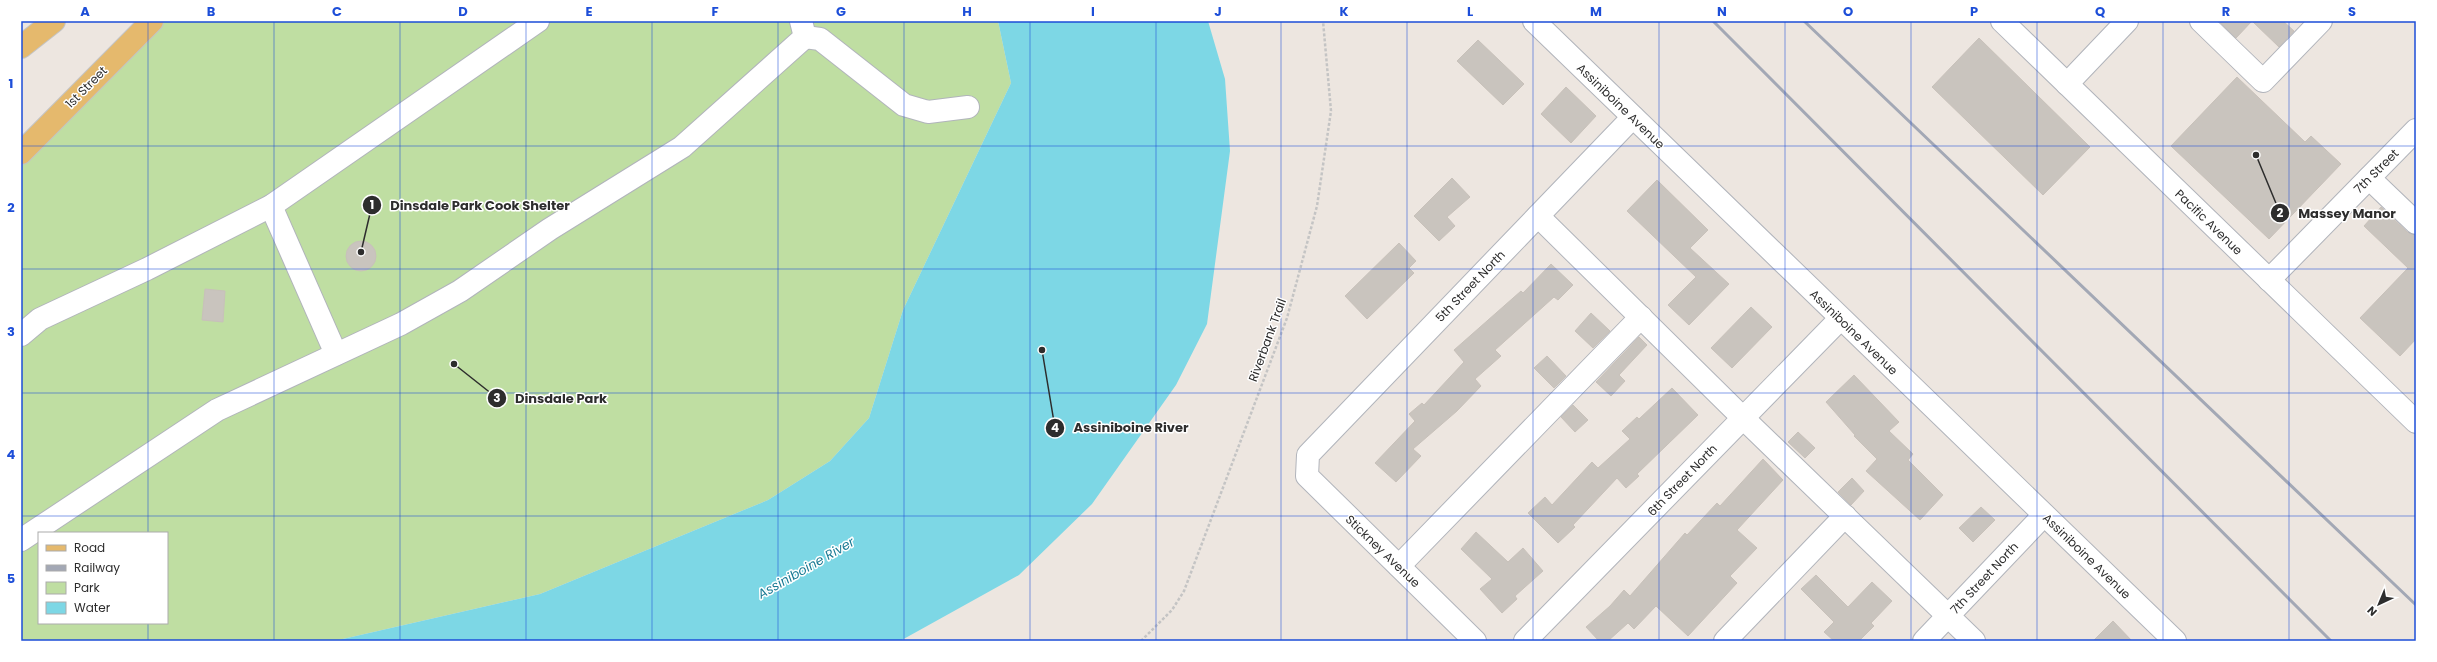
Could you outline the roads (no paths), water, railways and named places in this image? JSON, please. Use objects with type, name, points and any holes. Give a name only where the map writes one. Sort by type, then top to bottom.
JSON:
[{"type":"main road","points":[[21,47],[54,21]]},
{"type":"main road","name":"1st Street","points":[[21,153],[152,21]]},
{"type":"street","points":[[21,335],[40,319],[147,269],[271,206],[538,21]]},
{"type":"street","name":"Assiniboine Avenue","points":[[1534,21],[1840,319],[2175,641]]},
{"type":"street","name":"Pacific Avenue","points":[[2002,21],[2416,422]]},
{"type":"street","points":[[2067,84],[2127,21]]},
{"type":"street","points":[[2201,21],[2263,81],[2321,21]]},
{"type":"street","points":[[21,540],[217,410],[401,324],[460,291],[550,229],[682,147],[803,29],[820,39],[904,105],[928,112],[968,107]]},
{"type":"street","name":"5th Street North","points":[[1308,455],[1633,117]]},
{"type":"street","name":"7th Street","points":[[2269,280],[2416,130]]},
{"type":"street","points":[[2369,178],[2416,223]]},
{"type":"street","points":[[271,206],[336,354]]},
{"type":"street","points":[[1538,216],[1743,418],[1974,641]]},
{"type":"street","points":[[1398,566],[1641,318]]},
{"type":"street","name":"6th Street North","points":[[1525,641],[1840,319]]},
{"type":"street","name":"Stickney Avenue","points":[[1308,455],[1306,476],[1475,641]]},
{"type":"street","name":"7th Street North","points":[[1924,641],[2044,514]]},
{"type":"street","points":[[1725,641],[1845,516]]},
{"type":"water","name":"Assiniboine River","points":[[998,21],[1208,21],[1225,79],[1230,151],[1207,324],[1176,385],[1092,504],[1019,575],[900,641],[334,641],[540,594],[768,500],[830,461],[869,418],[903,310],[1011,83]]},
{"type":"railway","points":[[1713,21],[2331,641]]},
{"type":"railway","points":[[1804,21],[2416,605]]},
{"type":"place","name":"Massey Manor","points":[[2256,155]]},
{"type":"place","name":"Dinsdale Park Cook Shelter","points":[[361,252]]},
{"type":"place","name":"Assiniboine River","points":[[1042,350]]},
{"type":"place","name":"Dinsdale Park","points":[[454,364]]}]
